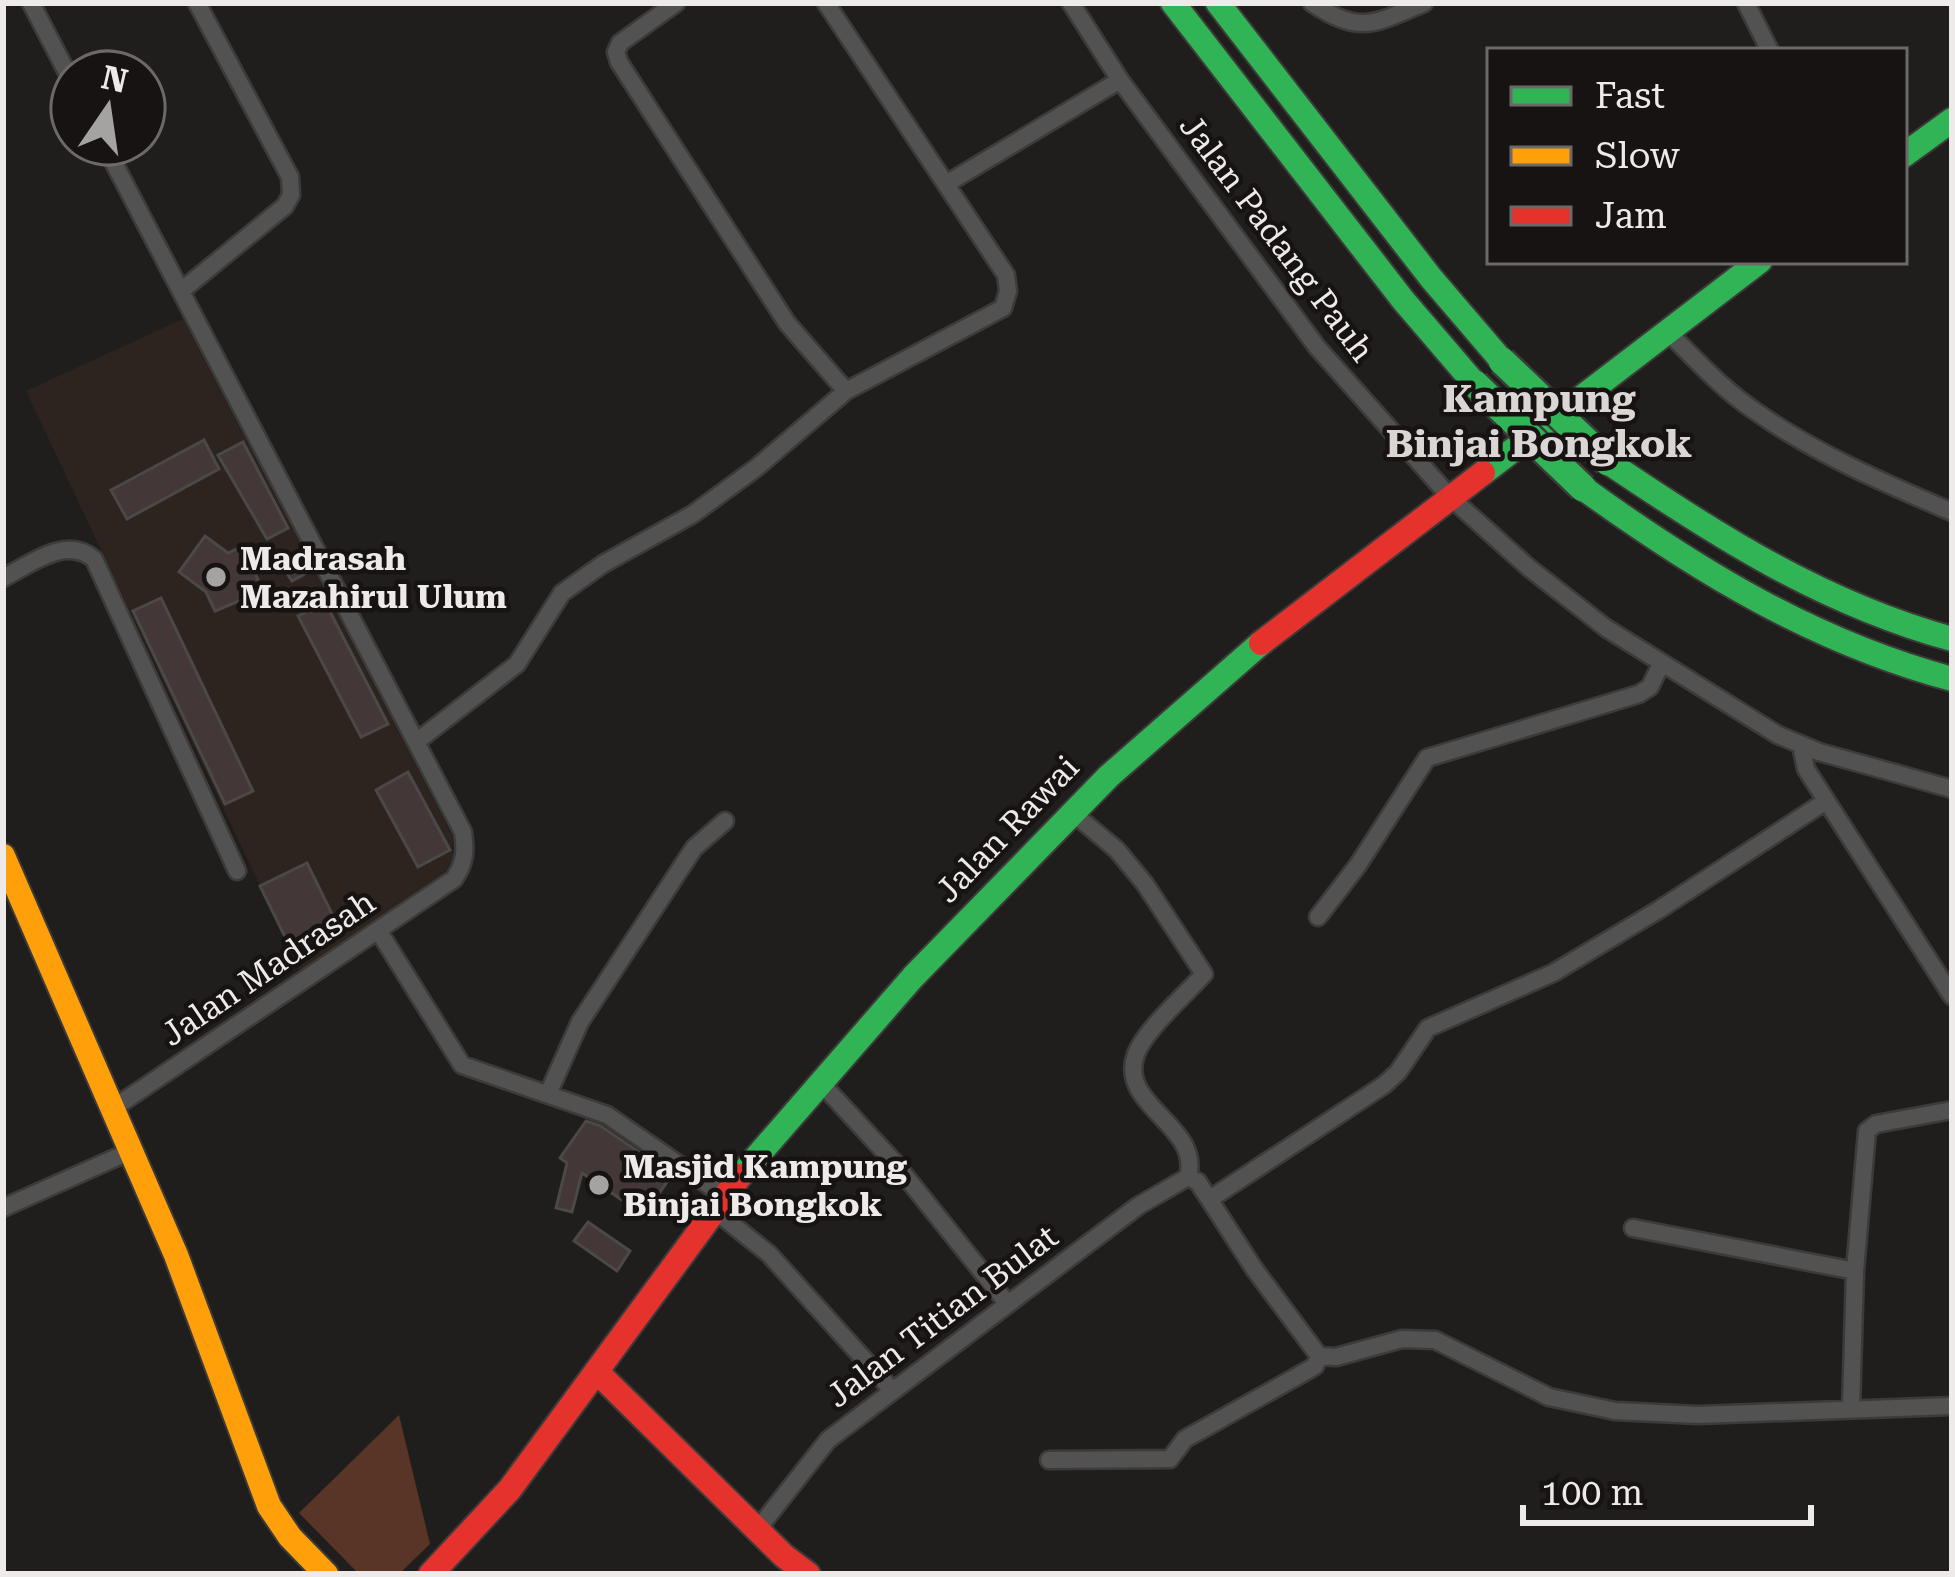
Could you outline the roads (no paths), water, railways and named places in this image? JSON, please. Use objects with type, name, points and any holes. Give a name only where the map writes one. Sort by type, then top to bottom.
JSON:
[{"type":"main road","points":[[1173,3],[1402,300],[1475,384],[1583,488],[1679,557],[1792,623],[1919,672],[1952,679]]},
{"type":"main road","points":[[1218,3],[1431,278],[1502,361],[1608,462],[1700,525],[1809,588],[1952,639]]},
{"type":"main road","points":[[1907,153],[1952,120]]},
{"type":"main road","name":"Jalan Rawai","points":[[431,1574],[481,1524],[718,1202],[913,976],[1109,776],[1265,640],[1756,264]]},
{"type":"main road","points":[[3,856],[176,1255],[269,1506],[290,1537],[326,1574]]},
{"type":"main road","points":[[597,1372],[808,1574]]},
{"type":"street","points":[[31,3],[54,48]]},
{"type":"street","points":[[181,291],[285,206],[292,186],[197,3]]},
{"type":"street","points":[[676,3],[620,43],[619,62],[788,323],[846,392]]},
{"type":"street","points":[[117,168],[416,742],[518,664],[562,593],[602,564],[693,514],[846,392],[1003,308],[1006,275],[826,3]]},
{"type":"street","name":"Jalan Padang Pauh","points":[[1071,3],[1120,80],[1317,347],[1450,497]]},
{"type":"street","points":[[1312,3],[1360,26],[1424,3]]},
{"type":"street","points":[[1746,3],[1768,47]]},
{"type":"street","points":[[946,184],[1120,80]]},
{"type":"street","points":[[1666,330],[1753,410],[1809,446],[1952,512]]},
{"type":"street","points":[[1450,497],[1564,599],[1661,664],[1801,746],[1952,789]]},
{"type":"street","points":[[3,578],[66,548],[83,550],[94,560],[237,871]]},
{"type":"street","points":[[1318,917],[1427,758],[1639,694],[1650,687],[1661,664]]},
{"type":"street","name":"Jalan Madrasah","points":[[115,1107],[454,879],[464,864],[463,832],[416,742]]},
{"type":"street","points":[[1801,746],[1806,769],[1952,996]]},
{"type":"street","points":[[1210,1199],[1384,1085],[1428,1028],[1553,974],[1826,801]]},
{"type":"street","points":[[1073,813],[1118,850],[1204,974],[1142,1044],[1132,1070],[1137,1088],[1187,1148],[1188,1177],[1198,1182],[1319,1356],[1336,1357],[1418,1337],[1469,1354],[1549,1396],[1615,1411],[1697,1415],[1952,1406]]},
{"type":"street","points":[[548,1094],[593,1002],[694,848],[725,821]]},
{"type":"street","points":[[378,931],[462,1065],[607,1115],[718,1202],[891,1389]]},
{"type":"street","points":[[820,1082],[895,1162],[1007,1303]]},
{"type":"street","points":[[1851,1409],[1855,1271],[1869,1128],[1952,1110]]},
{"type":"street","points":[[3,1208],[133,1150]]},
{"type":"street","name":"Jalan Titian Bulat","points":[[757,1530],[827,1440],[1138,1206],[1188,1177]]},
{"type":"street","points":[[1633,1228],[1855,1271]]},
{"type":"street","points":[[1049,1460],[1170,1460],[1186,1439],[1315,1366],[1319,1356]]},
{"type":"place","name":"Madrasah Mazahirul Ulum","points":[[216,577]]},
{"type":"place","name":"Masjid Kampung Binjai Bongkok","points":[[599,1185]]},
{"type":"district","name":"Kampung Binjai Bongkok","points":[[1539,422]]}]
